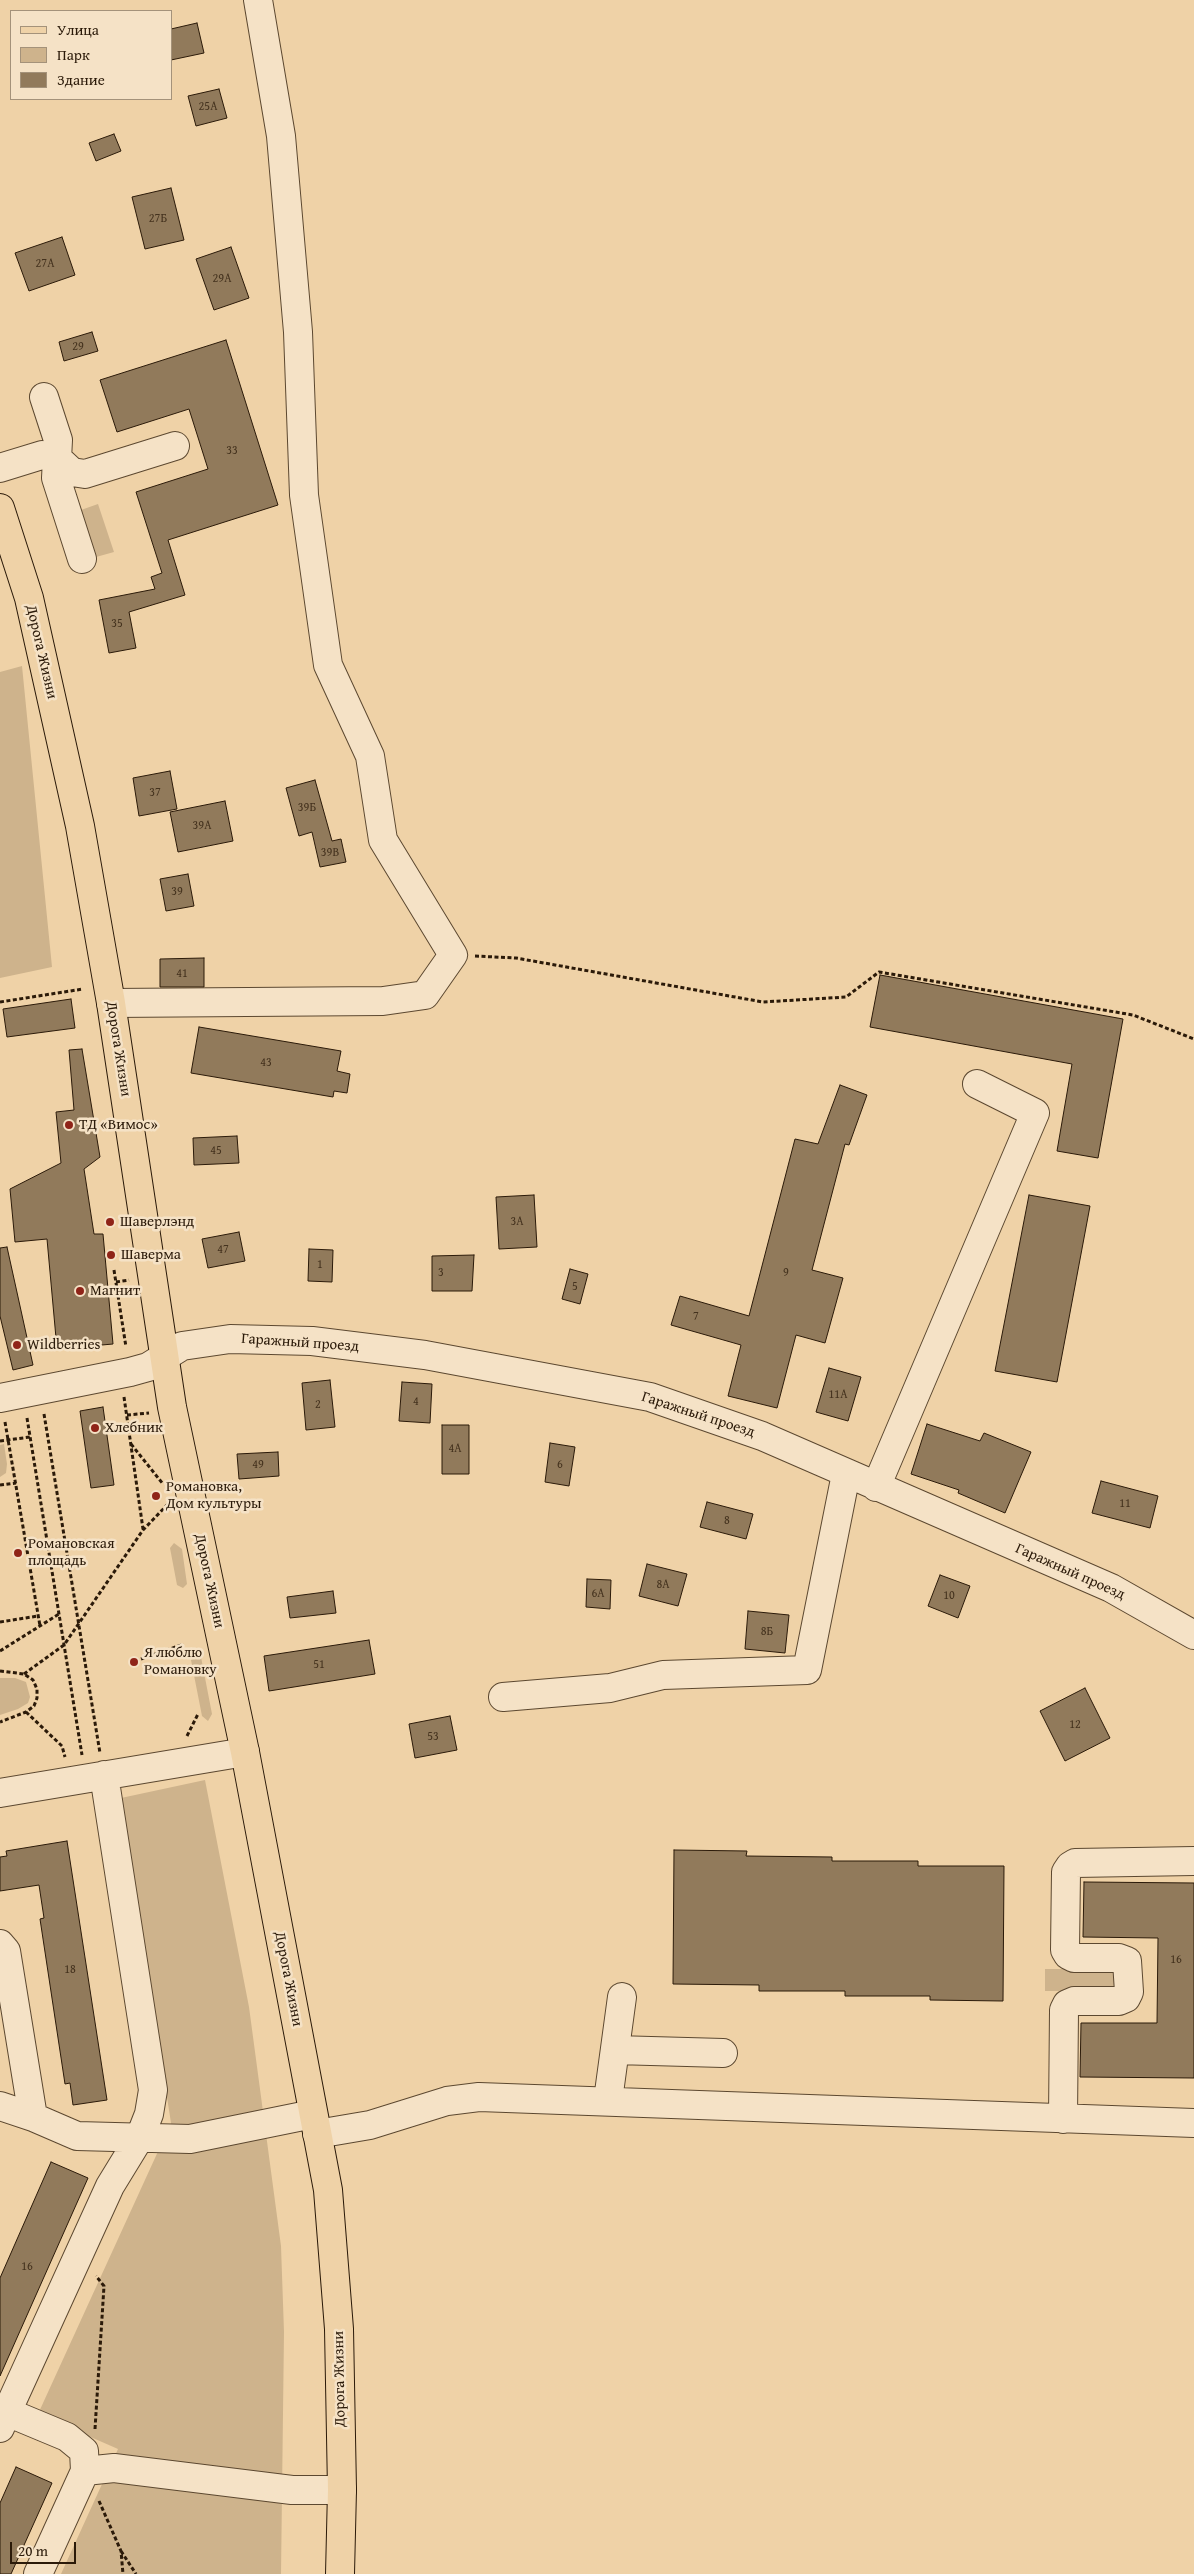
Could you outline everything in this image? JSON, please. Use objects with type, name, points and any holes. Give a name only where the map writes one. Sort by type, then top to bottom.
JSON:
[{"type":"main road","name":"Дорога Жизни","points":[[0,508],[28,598],[80,826],[110,994],[172,1407],[245,1752],[328,2190],[339,2329],[342,2490],[340,2574]]},
{"type":"street","points":[[110,994],[383,1001],[425,994],[453,955],[383,840],[370,756],[328,665],[304,495],[298,332],[281,136],[258,0]]},
{"type":"street","points":[[44,397],[58,440],[56,478],[82,560]]},
{"type":"street","points":[[0,468],[42,455],[57,458],[72,472],[85,474],[174,446]]},
{"type":"street","points":[[876,1487],[1035,1113],[977,1084]]},
{"type":"street","name":"Гаражный проезд","points":[[11,1395],[130,1372],[148,1367],[182,1346],[230,1339],[312,1341],[425,1355],[650,1397],[762,1436],[1111,1588],[1194,1635]]},
{"type":"street","points":[[503,1697],[610,1688],[664,1675],[807,1670],[846,1474]]},
{"type":"street","points":[[0,1793],[245,1752]]},
{"type":"street","points":[[38,2574],[85,2471],[84,2451],[67,2438],[4,2420],[110,2186],[140,2137],[149,2114],[153,2090],[86,1778]]},
{"type":"street","points":[[1063,2119],[1064,2010],[1067,2004],[1074,2001],[1119,2001],[1126,1998],[1129,1992],[1127,1961],[1119,1958],[1074,1958],[1068,1955],[1065,1950],[1066,1872],[1070,1866],[1076,1863],[1194,1861]]},
{"type":"street","points":[[0,1944],[6,1951],[7,1995],[33,2118]]},
{"type":"street","points":[[608,2100],[622,1998]]},
{"type":"street","points":[[615,2050],[723,2054]]},
{"type":"street","points":[[0,2106],[77,2136],[190,2139],[315,2124],[370,2125],[447,2100],[479,2097],[608,2100],[1194,2123]]},
{"type":"street","points":[[85,2471],[114,2468],[292,2490],[342,2490]]},
{"type":"path","points":[[453,955],[516,958],[763,1002],[846,997],[880,972],[1133,1015],[1194,1039]]},
{"type":"path","points":[[0,1002],[110,994]]},
{"type":"path","points":[[114,1270],[126,1352]]},
{"type":"path","points":[[116,1282],[135,1279]]},
{"type":"path","points":[[123,1391],[143,1530]]},
{"type":"path","points":[[11,1395],[30,1436],[86,1778]]},
{"type":"path","points":[[11,1395],[9,1440],[40,1626]]},
{"type":"path","points":[[11,1395],[79,1624],[86,1778]]},
{"type":"path","points":[[127,1415],[156,1410]]},
{"type":"path","points":[[0,1441],[30,1436]]},
{"type":"path","points":[[131,1443],[166,1488]]},
{"type":"path","points":[[0,1485],[16,1483]]},
{"type":"path","points":[[24,1674],[64,1645],[143,1530],[168,1504]]},
{"type":"path","points":[[0,1651],[59,1614]]},
{"type":"path","points":[[0,1622],[38,1616]]},
{"type":"path","points":[[141,1659],[184,1644]]},
{"type":"path","points":[[0,1671],[24,1674],[33,1680],[37,1689],[37,1698],[34,1706],[26,1712],[0,1722]]},
{"type":"path","points":[[26,1712],[62,1746],[86,1778]]},
{"type":"path","points":[[79,2254],[104,2286],[94,2447],[85,2471],[121,2551],[136,2574]]},
{"type":"path","points":[[121,2551],[123,2574]]},
{"type":"green space","points":[[98,504],[114,552],[96,557],[81,510]]},
{"type":"green space","points":[[22,666],[52,967],[0,978],[0,672]]},
{"type":"green space","points":[[4,1444],[7,1464],[6,1473],[0,1477],[0,1445]]},
{"type":"green space","points":[[174,1543],[182,1549],[187,1584],[183,1588],[177,1585],[170,1548]]},
{"type":"green space","points":[[192,1652],[201,1657],[212,1714],[208,1721],[202,1716],[191,1660]]},
{"type":"green space","points":[[0,1678],[15,1678],[26,1682],[30,1697],[28,1703],[18,1709],[0,1715]]},
{"type":"green space","points":[[205,1780],[249,2007],[281,2246],[284,2332],[281,2574],[61,2574],[118,2449],[38,2414],[171,2123],[121,1798]]},
{"type":"green space","points":[[1045,1969],[1109,1969],[1115,1972],[1117,1977],[1115,1989],[1109,1991],[1045,1991]]},
{"type":"building","points":[[197,23],[204,53],[172,60],[172,29]]},
{"type":"building","points":[[219,89],[227,118],[196,126],[188,96]]},
{"type":"building","points":[[114,134],[121,151],[96,161],[89,143]]},
{"type":"building","points":[[171,188],[184,240],[145,249],[132,197]]},
{"type":"building","points":[[62,237],[75,275],[29,291],[15,253]]},
{"type":"building","points":[[231,247],[249,298],[214,310],[196,259]]},
{"type":"building","points":[[92,332],[98,351],[64,361],[59,342]]},
{"type":"building","points":[[226,340],[278,505],[168,540],[185,595],[129,612],[136,648],[109,653],[99,600],[155,589],[151,577],[162,573],[136,492],[208,469],[189,409],[117,432],[100,380]]},
{"type":"building","points":[[170,771],[177,809],[139,816],[133,778]]},
{"type":"building","points":[[315,780],[332,841],[341,839],[346,862],[320,867],[312,832],[299,836],[286,788]]},
{"type":"building","points":[[225,801],[233,841],[178,852],[170,812]]},
{"type":"building","points":[[188,874],[194,906],[166,911],[160,879]]},
{"type":"building","points":[[204,958],[204,987],[160,987],[160,959]]},
{"type":"building","points":[[880,975],[1123,1019],[1098,1158],[1057,1151],[1072,1064],[870,1027]]},
{"type":"building","points":[[71,999],[75,1028],[7,1037],[3,1009]]},
{"type":"building","points":[[199,1027],[341,1051],[337,1071],[350,1074],[347,1093],[334,1091],[333,1097],[191,1073]]},
{"type":"building","points":[[82,1049],[100,1157],[84,1169],[94,1234],[103,1234],[113,1344],[57,1349],[47,1239],[15,1242],[10,1189],[61,1163],[56,1112],[74,1110],[69,1050]]},
{"type":"building","points":[[840,1085],[867,1095],[849,1145],[845,1144],[812,1270],[843,1278],[825,1343],[796,1335],[777,1408],[728,1396],[741,1345],[671,1325],[680,1296],[749,1316],[795,1139],[818,1144]]},
{"type":"building","points":[[237,1136],[239,1163],[194,1165],[193,1138]]},
{"type":"building","points":[[534,1195],[537,1247],[499,1249],[496,1197]]},
{"type":"building","points":[[1029,1195],[1090,1206],[1057,1382],[995,1371]]},
{"type":"building","points":[[239,1232],[245,1261],[208,1268],[202,1239]]},
{"type":"building","points":[[7,1247],[33,1365],[13,1370],[0,1316],[0,1248]]},
{"type":"building","points":[[309,1249],[333,1250],[332,1282],[308,1281]]},
{"type":"building","points":[[474,1255],[472,1291],[432,1291],[432,1256]]},
{"type":"building","points":[[570,1269],[588,1274],[580,1304],[562,1299]]},
{"type":"building","points":[[829,1368],[861,1377],[848,1421],[816,1412]]},
{"type":"building","points":[[330,1380],[335,1427],[306,1430],[302,1383]]},
{"type":"building","points":[[402,1382],[432,1384],[430,1423],[399,1421]]},
{"type":"building","points":[[103,1407],[114,1485],[91,1488],[80,1411]]},
{"type":"building","points":[[927,1424],[980,1441],[984,1433],[1031,1452],[1005,1513],[958,1493],[959,1490],[911,1474]]},
{"type":"building","points":[[442,1425],[469,1425],[469,1474],[442,1474]]},
{"type":"building","points":[[550,1443],[575,1447],[569,1486],[545,1482]]},
{"type":"building","points":[[278,1452],[279,1476],[239,1479],[237,1454]]},
{"type":"building","points":[[1101,1481],[1158,1496],[1150,1528],[1092,1513]]},
{"type":"building","points":[[707,1502],[753,1514],[746,1539],[700,1527]]},
{"type":"building","points":[[647,1564],[687,1574],[678,1606],[639,1596]]},
{"type":"building","points":[[940,1575],[970,1586],[958,1618],[928,1606]]},
{"type":"building","points":[[587,1579],[611,1580],[610,1609],[586,1607]]},
{"type":"building","points":[[333,1591],[336,1613],[290,1618],[287,1597]]},
{"type":"building","points":[[748,1611],[789,1615],[785,1653],[745,1649]]},
{"type":"building","points":[[369,1640],[375,1674],[269,1691],[264,1656]]},
{"type":"building","points":[[1085,1688],[1110,1738],[1065,1761],[1040,1711]]},
{"type":"building","points":[[450,1716],[457,1750],[415,1758],[409,1724]]},
{"type":"building","points":[[67,1841],[107,2100],[73,2105],[70,2083],[65,2084],[40,1919],[44,1918],[39,1885],[0,1891],[0,1857],[7,1856],[6,1851]]},
{"type":"building","points":[[674,1850],[747,1851],[746,1856],[832,1857],[832,1861],[918,1861],[918,1866],[1004,1866],[1003,2001],[930,2000],[930,1996],[845,1996],[845,1991],[759,1991],[759,1985],[673,1984]]},
{"type":"building","points":[[1084,1882],[1194,1883],[1194,2078],[1080,2077],[1081,2023],[1157,2023],[1158,1938],[1083,1937]]},
{"type":"building","points":[[51,2162],[88,2178],[0,2376],[0,2278]]},
{"type":"building","points":[[16,2467],[52,2483],[11,2574],[0,2574],[0,2503]]},
{"type":"place","name":"ТД «Вимос»","points":[[69,1125]]},
{"type":"place","name":"Шаверлэнд","points":[[110,1222]]},
{"type":"place","name":"Шаверма","points":[[111,1255]]},
{"type":"place","name":"Магнит","points":[[80,1291]]},
{"type":"place","name":"Wildberries","points":[[17,1345]]},
{"type":"place","name":"Хлебник","points":[[95,1428]]},
{"type":"place","name":"Романовка, Дом культуры","points":[[156,1496]]},
{"type":"place","name":"Романовская площадь","points":[[18,1553]]},
{"type":"place","name":"Я люблю Романовку","points":[[134,1662]]}]
